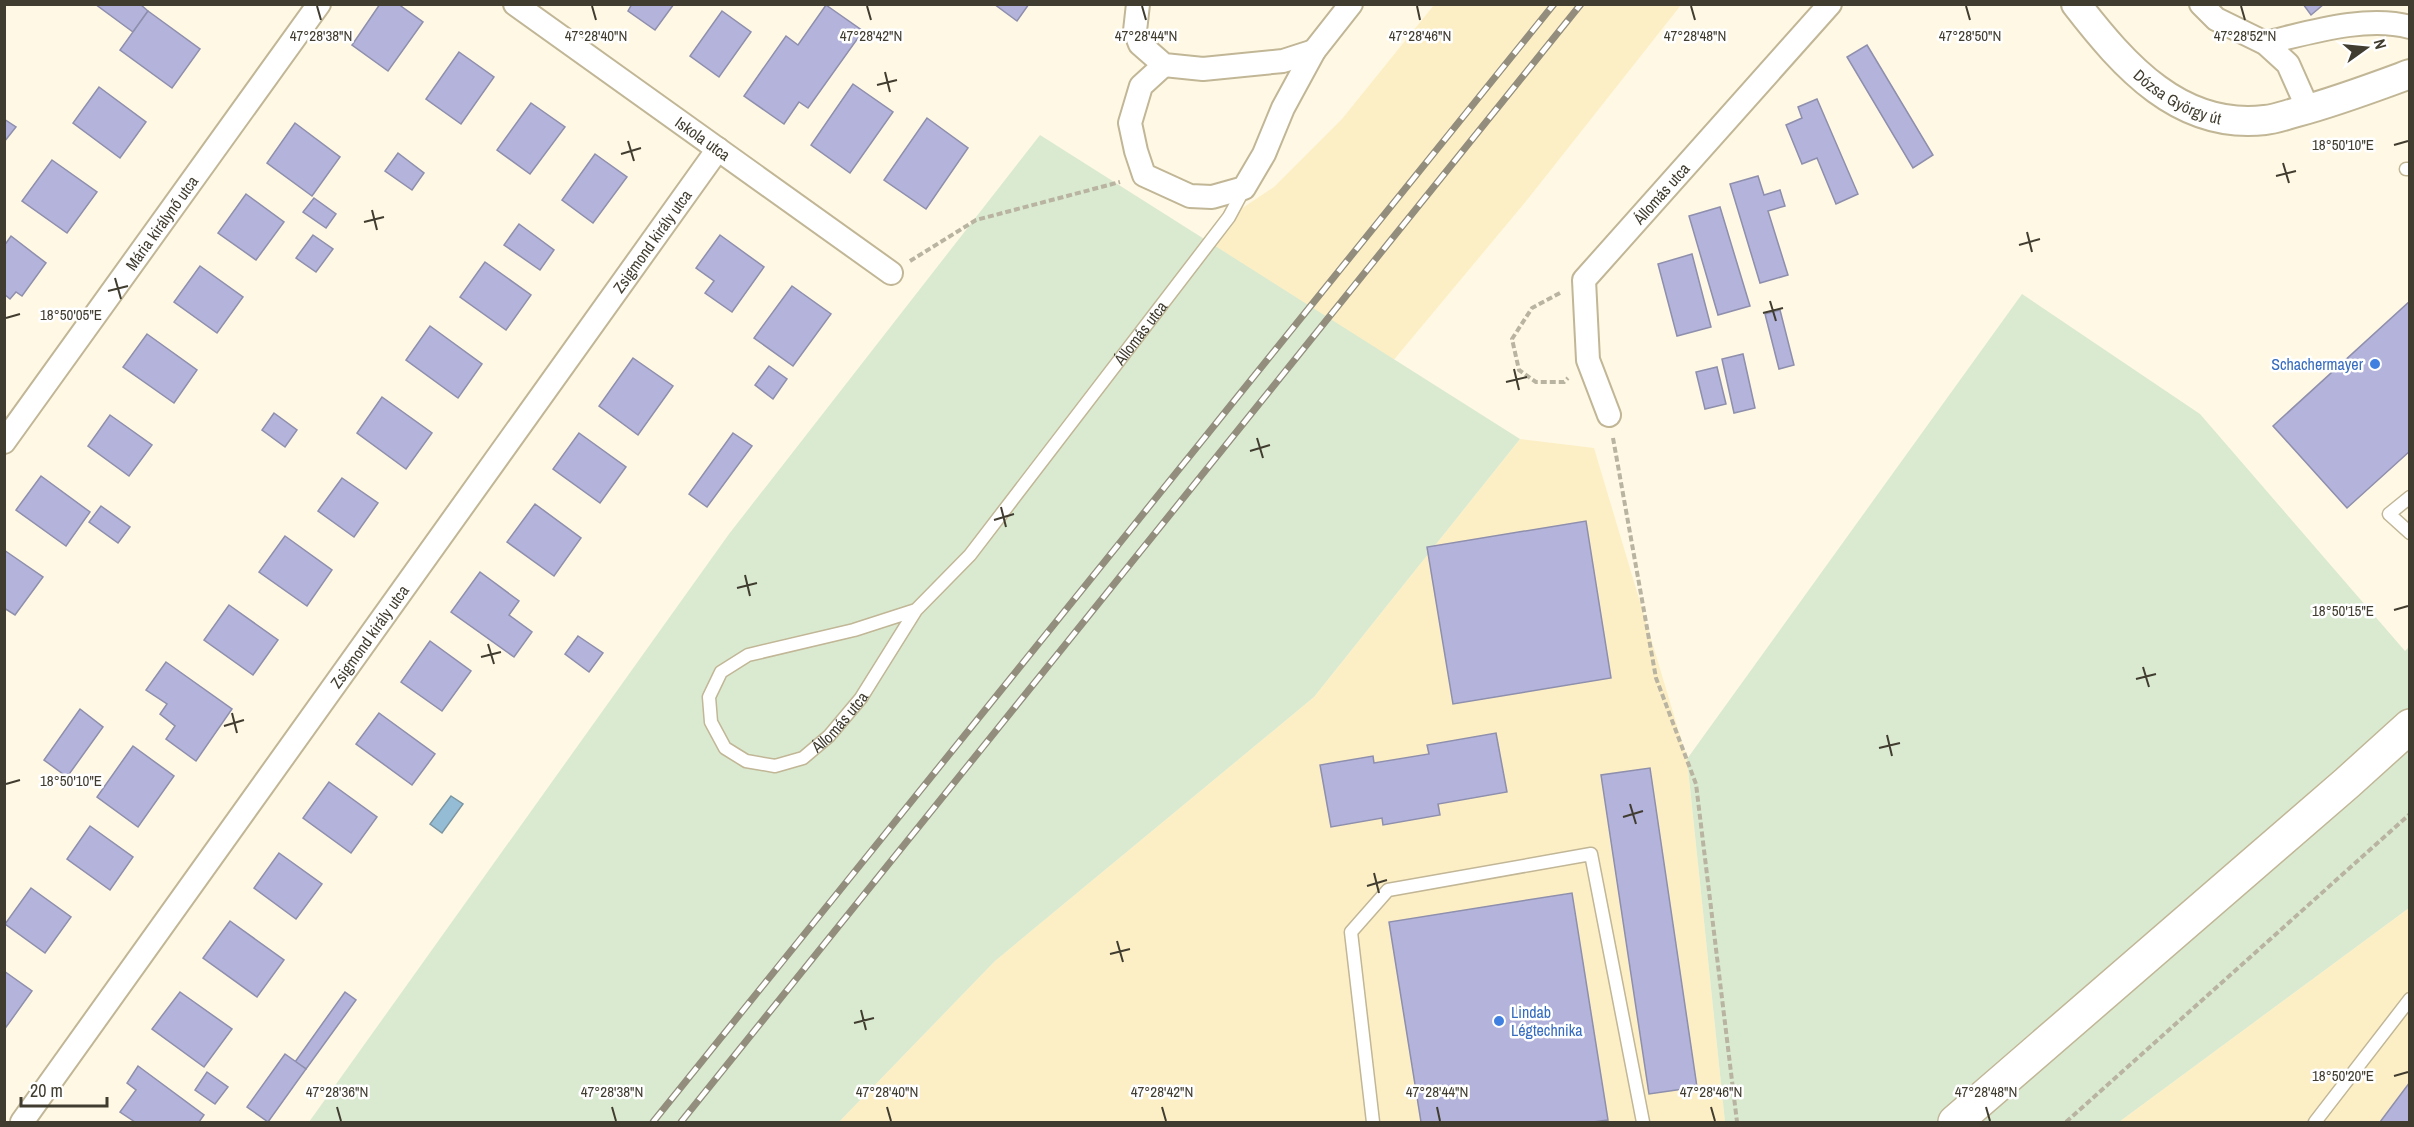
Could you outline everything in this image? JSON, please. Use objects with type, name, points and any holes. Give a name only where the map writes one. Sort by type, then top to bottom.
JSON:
[{"type":"main road","points":[[1955,1122],[2347,783],[2409,726]]},
{"type":"street","name":"Mária királynő utca","points":[[4,442],[319,4]]},
{"type":"street","name":"Iskola utca","points":[[515,4],[891,273]]},
{"type":"street","points":[[1138,4],[1135,31],[1140,44],[1164,65],[1203,69],[1283,61],[1314,51]]},
{"type":"street","name":"Állomás utca","points":[[1244,188],[1264,153],[1283,108],[1314,51],[1352,4]]},
{"type":"street","name":"Állomás utca","points":[[1584,280],[1830,4]]},
{"type":"street","name":"Dózsa György út","points":[[2076,4],[2096,30],[2147,83],[2195,112],[2227,120],[2266,120],[2308,109],[2409,74]]},
{"type":"street","points":[[2201,4],[2216,19],[2265,43],[2288,64],[2308,109]]},
{"type":"street","points":[[2265,43],[2343,26],[2398,24],[2409,27]]},
{"type":"street","points":[[1164,65],[1141,86],[1130,123],[1144,175],[1190,196],[1212,197],[1244,188]]},
{"type":"street","name":"Zsigmond király utca","points":[[22,1122],[718,149]]},
{"type":"street","points":[[1584,280],[1588,360],[1608,415]]},
{"type":"lane","name":"Állomás utca","points":[[916,610],[854,630],[748,655],[721,672],[710,697],[711,722],[724,748],[746,761],[775,766],[803,758],[829,736],[861,698],[916,610],[970,555],[1229,218],[1244,188]]},
{"type":"lane","points":[[2409,497],[2389,514],[2409,533]]},
{"type":"lane","points":[[1373,1122],[1351,932],[1388,890],[1591,854],[1643,1122]]},
{"type":"lane","points":[[2315,1122],[2409,999]]},
{"type":"path","points":[[891,273],[976,220],[1144,175]]},
{"type":"path","points":[[1584,280],[1532,308],[1512,339],[1519,370],[1536,382],[1564,382],[1588,360]]},
{"type":"path","points":[[1608,415],[1656,678],[1696,784],[1737,1122]]},
{"type":"path","points":[[2066,1122],[2409,814]]},
{"type":"shaded area","points":[[1434,5],[1681,5],[1527,200],[1263,517],[591,1122],[1229,217],[1274,187],[1342,119]]},
{"type":"shaded area","points":[[1520,439],[1594,448],[1687,759],[1725,1122],[839,1122],[995,961],[1314,697]]},
{"type":"shaded area","points":[[2409,908],[2409,1122],[2119,1122]]},
{"type":"green space","points":[[1040,135],[1520,439],[1314,697],[995,961],[839,1122],[309,1122],[729,534]]},
{"type":"green space","points":[[2022,294],[2200,414],[2405,651],[2409,647],[2409,908],[2119,1122],[1725,1122],[1687,759]]},
{"type":"water","points":[[451,796],[463,804],[442,833],[430,824]]},
{"type":"building","points":[[95,4],[140,4],[148,11],[133,32]]},
{"type":"building","points":[[380,4],[398,4],[423,22],[388,71],[352,45]]},
{"type":"building","points":[[632,4],[674,4],[655,30],[628,11]]},
{"type":"building","points":[[994,4],[1029,4],[1017,21]]},
{"type":"building","points":[[2303,4],[2324,4],[2311,15]]},
{"type":"building","points":[[826,5],[863,31],[808,108],[799,102],[784,124],[744,96],[786,36],[798,45]]},
{"type":"building","points":[[148,11],[200,49],[172,88],[120,50]]},
{"type":"building","points":[[722,11],[751,32],[719,77],[690,56]]},
{"type":"building","points":[[1867,45],[1933,155],[1913,168],[1847,57]]},
{"type":"building","points":[[459,52],[494,77],[461,124],[426,99]]},
{"type":"building","points":[[853,84],[893,112],[850,173],[811,145]]},
{"type":"building","points":[[99,87],[146,122],[120,158],[73,123]]},
{"type":"building","points":[[1817,99],[1858,194],[1836,204],[1817,158],[1802,164],[1786,125],[1802,118],[1798,107]]},
{"type":"building","points":[[531,103],[565,127],[530,174],[497,150]]},
{"type":"building","points":[[927,118],[968,148],[926,209],[884,180]]},
{"type":"building","points":[[4,119],[16,127],[4,142]]},
{"type":"building","points":[[295,123],[340,157],[312,196],[267,163]]},
{"type":"building","points":[[398,153],[424,173],[412,190],[385,171]]},
{"type":"building","points":[[595,154],[627,177],[593,223],[562,200]]},
{"type":"building","points":[[52,160],[97,192],[67,233],[22,201]]},
{"type":"building","points":[[1758,176],[1764,195],[1780,190],[1785,206],[1768,211],[1788,275],[1760,283],[1730,184]]},
{"type":"building","points":[[246,194],[284,222],[256,260],[218,233]]},
{"type":"building","points":[[314,198],[336,214],[326,228],[303,212]]},
{"type":"building","points":[[1720,207],[1750,306],[1718,315],[1689,216]]},
{"type":"building","points":[[519,224],[554,250],[540,270],[504,245]]},
{"type":"building","points":[[313,235],[333,249],[316,272],[296,258]]},
{"type":"building","points":[[720,235],[764,267],[732,312],[705,293],[714,281],[696,268]]},
{"type":"building","points":[[11,236],[46,263],[22,296],[16,292],[10,299],[4,294],[4,246]]},
{"type":"building","points":[[1692,254],[1711,327],[1677,336],[1658,264]]},
{"type":"building","points":[[485,262],[531,295],[506,330],[460,297]]},
{"type":"building","points":[[200,266],[243,297],[217,333],[174,302]]},
{"type":"building","points":[[792,286],[831,314],[793,366],[754,338]]},
{"type":"building","name":"Schachermayer","points":[[2410,301],[2410,451],[2347,508],[2273,426]]},
{"type":"building","points":[[1780,310],[1794,365],[1779,369],[1765,314]]},
{"type":"building","points":[[430,326],[482,364],[458,398],[406,360]]},
{"type":"building","points":[[147,334],[197,370],[174,403],[123,367]]},
{"type":"building","points":[[1743,354],[1755,408],[1734,413],[1722,359]]},
{"type":"building","points":[[633,358],[673,386],[638,435],[599,406]]},
{"type":"building","points":[[769,366],[787,379],[773,399],[755,385]]},
{"type":"building","points":[[1717,367],[1726,404],[1705,409],[1696,372]]},
{"type":"building","points":[[382,397],[432,433],[406,469],[357,433]]},
{"type":"building","points":[[274,413],[297,430],[285,447],[262,430]]},
{"type":"building","points":[[110,415],[152,445],[129,476],[88,446]]},
{"type":"building","points":[[579,433],[626,467],[600,503],[553,469]]},
{"type":"building","points":[[733,433],[752,446],[707,507],[689,494]]},
{"type":"building","points":[[41,476],[90,512],[66,546],[16,510]]},
{"type":"building","points":[[342,478],[378,503],[354,537],[318,511]]},
{"type":"building","points":[[535,504],[581,538],[554,576],[507,542]]},
{"type":"building","points":[[101,506],[130,527],[118,543],[89,522]]},
{"type":"building","points":[[1586,521],[1611,678],[1453,704],[1427,547]]},
{"type":"building","points":[[285,536],[332,570],[307,606],[259,572]]},
{"type":"building","points":[[4,550],[43,577],[15,615],[4,608]]},
{"type":"building","points":[[480,572],[519,601],[509,615],[532,632],[514,657],[451,612]]},
{"type":"building","points":[[229,605],[278,640],[253,675],[204,640]]},
{"type":"building","points":[[578,636],[603,653],[589,672],[565,654]]},
{"type":"building","points":[[430,641],[471,671],[442,711],[401,682]]},
{"type":"building","points":[[166,662],[232,709],[196,761],[166,739],[175,726],[160,714],[167,704],[146,690]]},
{"type":"building","points":[[80,709],[103,727],[67,777],[44,760]]},
{"type":"building","points":[[379,713],[435,754],[412,785],[356,744]]},
{"type":"building","points":[[1496,733],[1507,792],[1438,804],[1440,815],[1383,825],[1382,818],[1331,827],[1320,765],[1373,756],[1374,763],[1429,754],[1427,745]]},
{"type":"building","points":[[133,746],[174,776],[138,827],[97,797]]},
{"type":"building","points":[[1650,768],[1697,1087],[1649,1094],[1601,775]]},
{"type":"building","points":[[329,782],[377,817],[351,853],[303,818]]},
{"type":"building","points":[[90,826],[133,857],[110,890],[67,859]]},
{"type":"building","points":[[279,853],[322,884],[296,919],[254,888]]},
{"type":"building","points":[[31,888],[71,917],[45,953],[5,924]]},
{"type":"building","name":"Lindab Légtechnika","points":[[1572,893],[1608,1120],[1593,1122],[1421,1122],[1389,922]]},
{"type":"building","points":[[230,921],[284,960],[257,997],[203,958]]},
{"type":"building","points":[[4,971],[32,991],[4,1030]]},
{"type":"building","points":[[180,992],[232,1029],[204,1067],[152,1029]]},
{"type":"building","points":[[345,992],[356,1000],[306,1069],[295,1062]]},
{"type":"building","points":[[285,1054],[306,1069],[268,1122],[247,1107]]},
{"type":"building","points":[[138,1066],[204,1115],[199,1122],[135,1122],[120,1112],[136,1090],[127,1083]]},
{"type":"building","points":[[207,1072],[228,1087],[215,1104],[195,1090]]},
{"type":"building","points":[[2410,1082],[2410,1122],[2380,1122]]},
{"type":"railway","points":[[653,1122],[1554,4]]},
{"type":"railway","points":[[681,1122],[1581,4]]},
{"type":"place","name":"Schachermayer","points":[[2375,364]]},
{"type":"place","name":"Lindab Légtechnika","points":[[1499,1021]]}]
